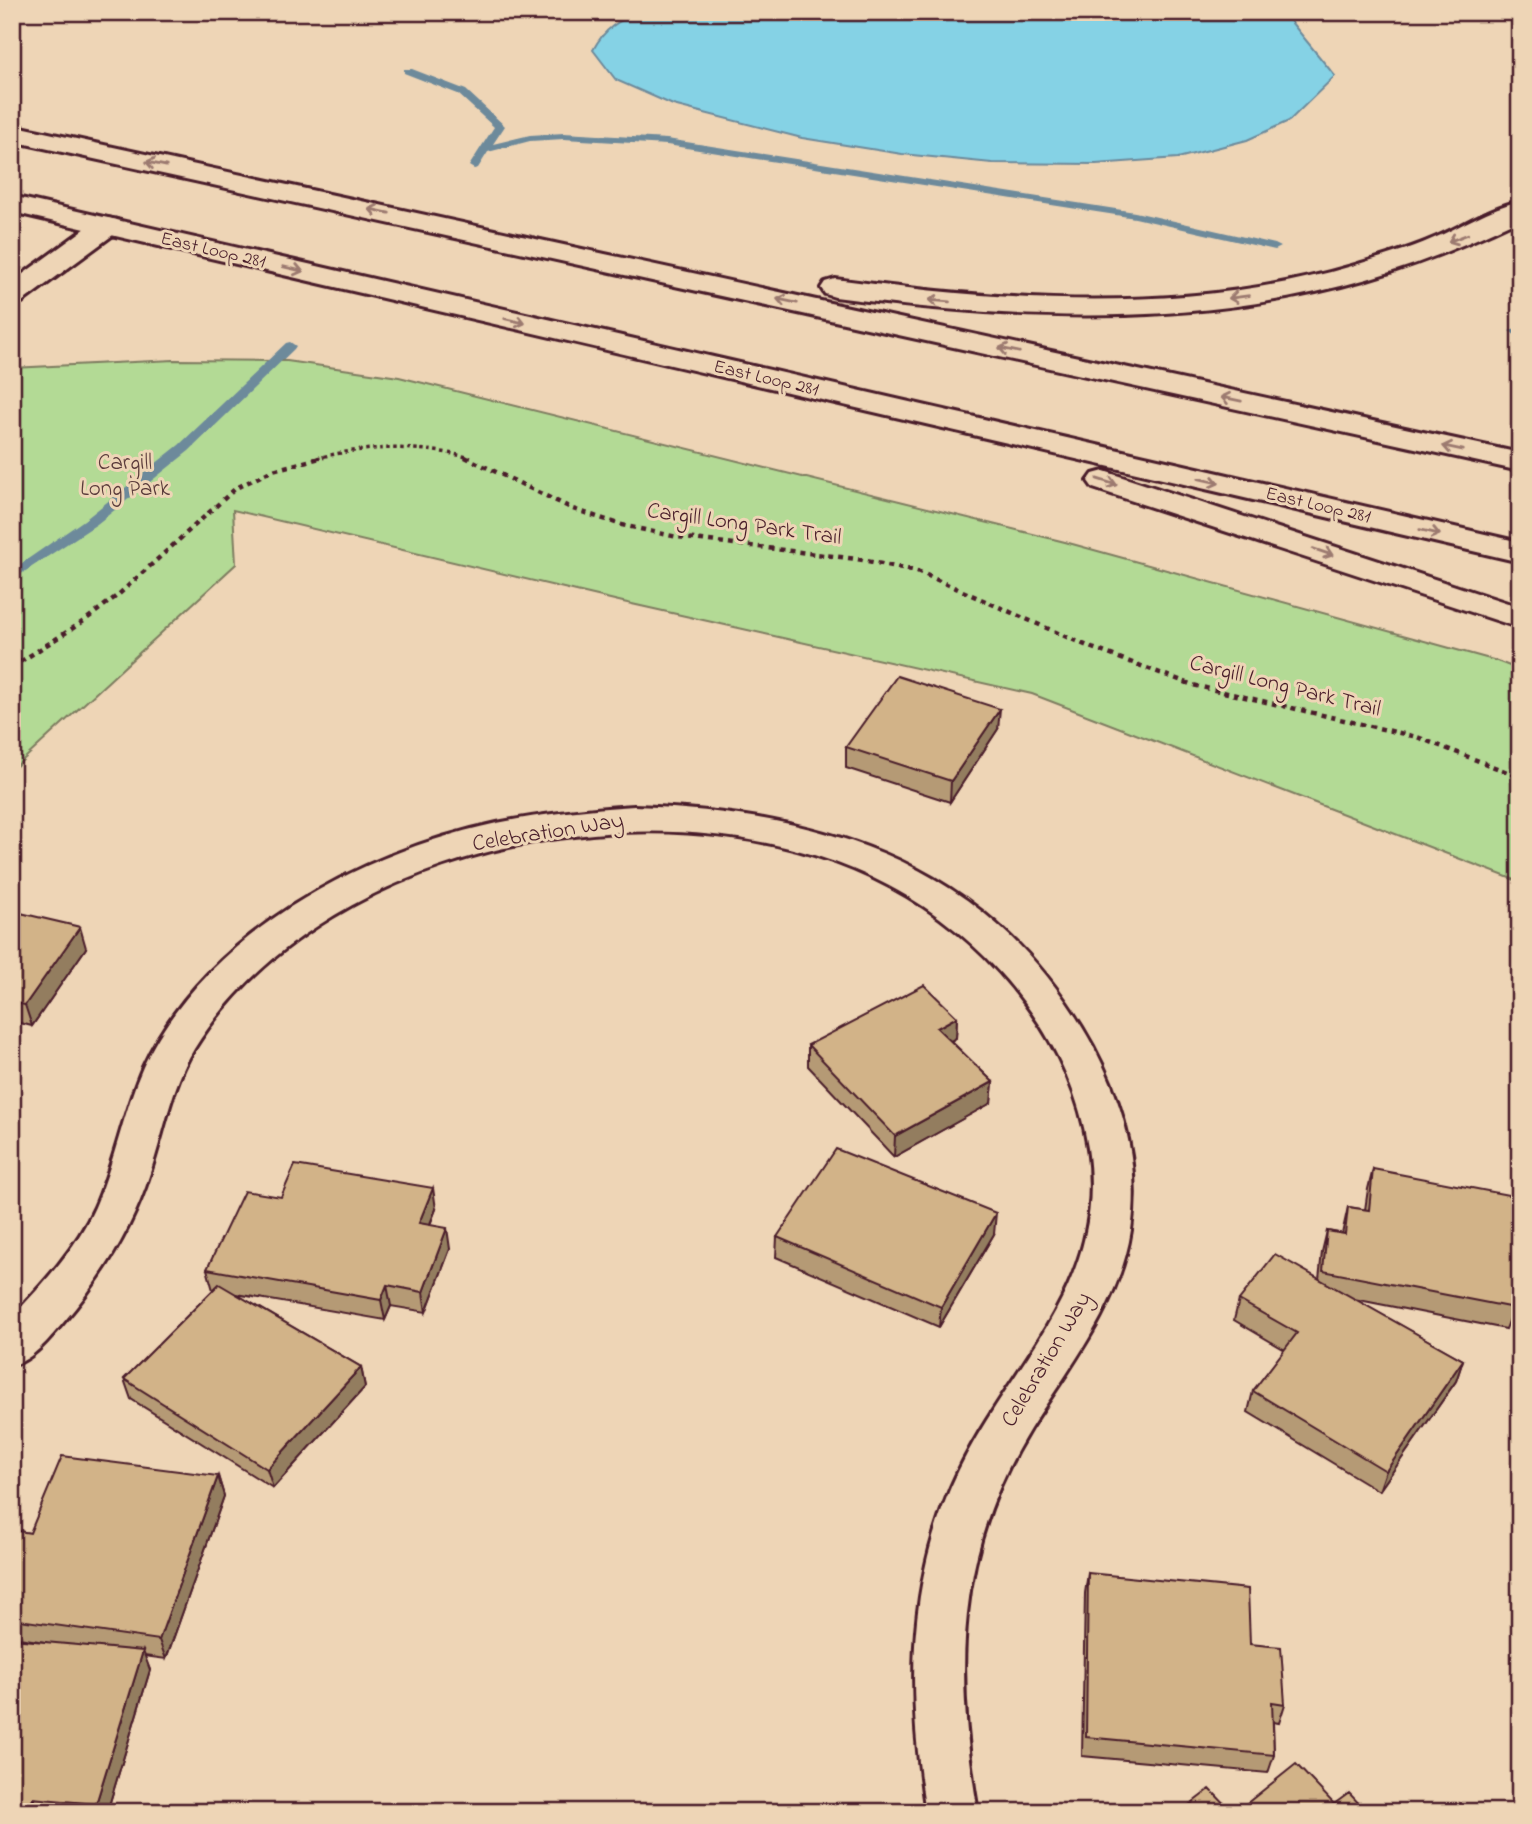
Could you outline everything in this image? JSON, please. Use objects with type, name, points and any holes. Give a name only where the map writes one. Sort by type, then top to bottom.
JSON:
[{"type":"main road","points":[[12,133],[1520,462]]},
{"type":"main road","name":"East Loop 281","points":[[12,204],[1520,552]]},
{"type":"main road","points":[[446,226],[713,264],[814,285],[899,297],[1001,306],[1094,308],[1226,299],[1329,280],[1427,250],[1520,209]]},
{"type":"main road","points":[[12,296],[107,226]]},
{"type":"main road","points":[[784,383],[1180,504],[1520,618]]},
{"type":"main road","name":"Celebration Way","points":[[12,1347],[49,1308],[106,1230],[125,1189],[155,1088],[171,1052],[192,1020],[250,957],[285,928],[332,899],[390,871],[446,850],[500,836],[562,825],[629,819],[688,820],[747,826],[796,836],[856,856],[905,878],[950,907],[989,938],[1023,974],[1058,1019],[1083,1064],[1100,1111],[1111,1157],[1114,1199],[1107,1241],[1092,1285],[1072,1328],[997,1443],[962,1520],[947,1573],[936,1696],[942,1763],[952,1812]]},
{"type":"path","name":"Cargill Long Park Trail","points":[[12,667],[84,621],[118,595],[236,488],[254,476],[330,455],[387,447],[417,447],[474,459],[573,509],[622,525],[677,537],[857,559],[917,571],[1092,648],[1193,685],[1417,737],[1520,777]]},
{"type":"green space","name":"Cargill Long Park","points":[[174,360],[287,361],[399,377],[1065,542],[1497,661],[1520,670],[1520,882],[1032,694],[623,602],[233,510],[236,564],[12,770],[12,368]]},
{"type":"water","points":[[642,12],[1283,12],[1335,76],[1289,121],[1247,140],[1178,158],[1096,164],[992,163],[902,154],[802,138],[673,105],[616,80],[593,50],[613,26]]},
{"type":"building","points":[[897,676],[1000,709],[951,781],[846,747]]},
{"type":"building","points":[[12,911],[80,927],[25,1005],[12,1002]]},
{"type":"building","points":[[924,985],[957,1017],[937,1028],[993,1082],[895,1136],[808,1045]]},
{"type":"building","points":[[836,1149],[996,1213],[941,1307],[777,1237]]},
{"type":"building","points":[[295,1165],[433,1188],[419,1223],[447,1228],[423,1292],[387,1285],[381,1300],[207,1269],[244,1191],[281,1197]]},
{"type":"building","points":[[1373,1169],[1519,1197],[1514,1308],[1323,1271],[1327,1231],[1345,1234],[1348,1207],[1369,1210]]},
{"type":"building","points":[[1275,1254],[1463,1360],[1386,1471],[1253,1391],[1297,1333],[1239,1300]]},
{"type":"building","points":[[219,1284],[361,1367],[267,1469],[124,1379]]},
{"type":"building","points":[[62,1456],[218,1476],[159,1640],[12,1619],[12,1530],[30,1533]]},
{"type":"building","points":[[1088,1573],[1248,1589],[1250,1644],[1281,1647],[1285,1704],[1272,1702],[1274,1755],[1086,1737]]},
{"type":"building","points":[[12,1639],[143,1651],[96,1804],[33,1798],[29,1812],[12,1812]]},
{"type":"building","points":[[1296,1764],[1334,1804],[1349,1793],[1367,1812],[1236,1812]]},
{"type":"building","points":[[1210,1789],[1232,1812],[1180,1812]]},
{"type":"waterway","points":[[408,71],[462,92],[500,126],[474,166]]},
{"type":"waterway","points":[[485,150],[530,138],[564,136],[667,142],[1135,215],[1275,247]]},
{"type":"waterway","points":[[1515,331],[1520,330]]},
{"type":"waterway","points":[[12,576],[92,521],[184,448],[290,346]]}]
